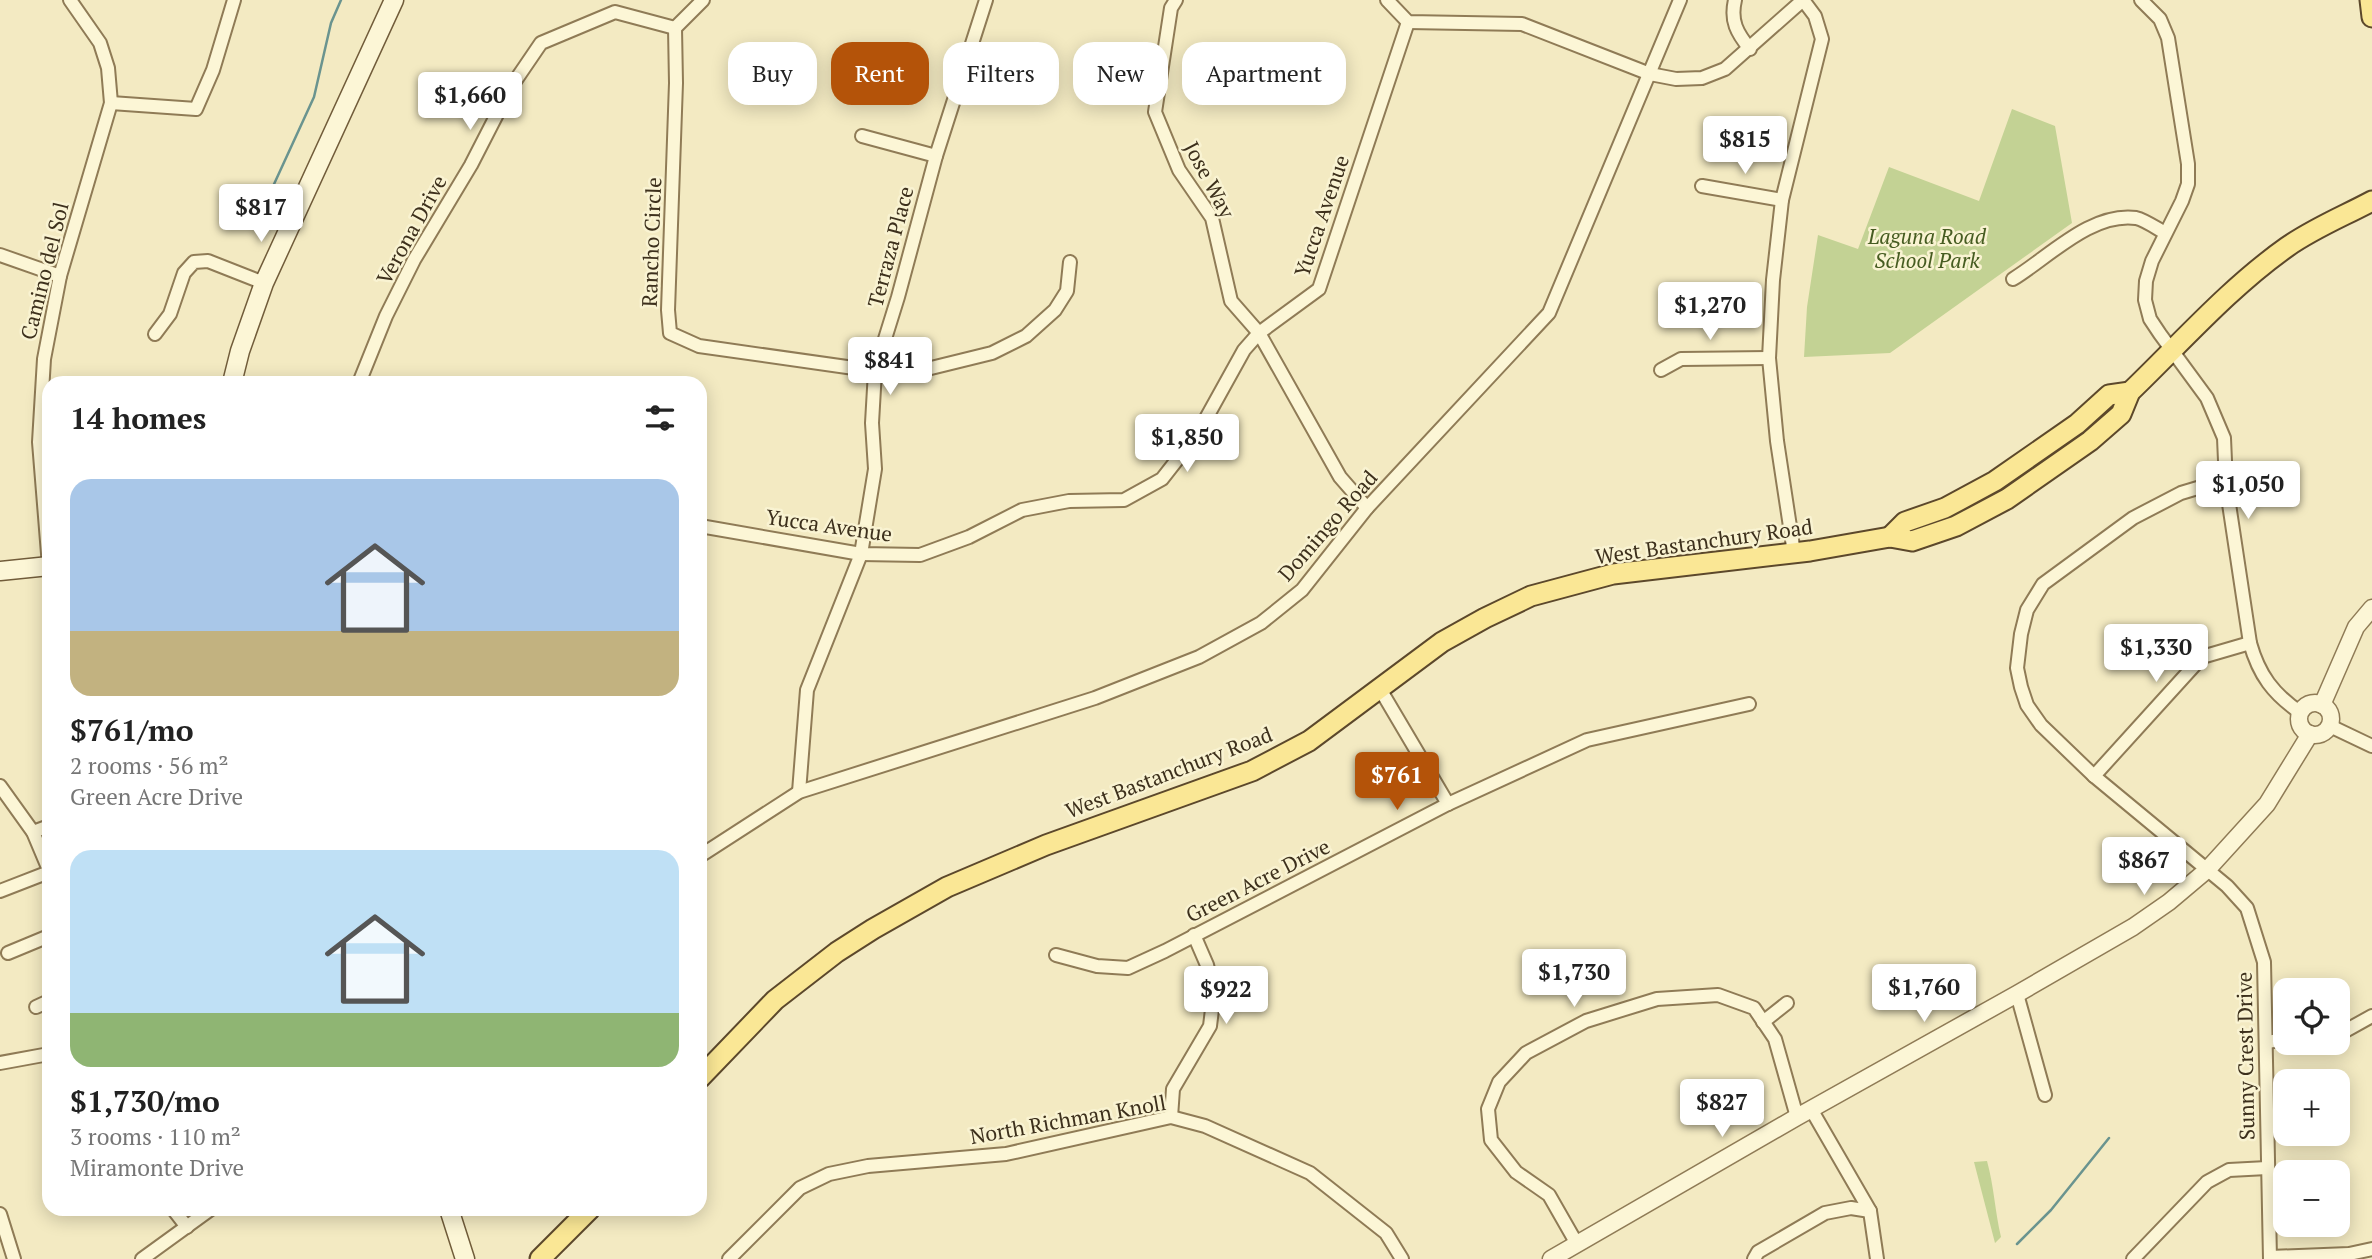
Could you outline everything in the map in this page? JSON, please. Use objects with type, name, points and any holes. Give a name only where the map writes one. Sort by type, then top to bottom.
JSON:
[{"type":"main road","points":[[234,376],[264,283],[394,0]]},
{"type":"main road","points":[[2370,0],[2372,17]]},
{"type":"main road","name":"West Bastanchury Road","points":[[707,1071],[775,1000],[837,952],[873,929],[947,887],[1046,845],[1251,771],[1309,741],[1442,642],[1531,596],[1613,574],[1794,553],[1890,537],[1905,522],[1945,508],[1994,481],[2077,424],[2109,396],[2130,392],[2240,284],[2269,261],[2317,228],[2369,204]]},
{"type":"main road","points":[[0,571],[42,567]]},
{"type":"main road","points":[[451,1216],[465,1259]]},
{"type":"main road","points":[[540,1259],[583,1216]]},
{"type":"street","name":"Camino del Sol","points":[[43,376],[60,276],[111,103],[108,68],[100,43],[69,0]]},
{"type":"street","points":[[111,103],[196,109],[213,70],[234,0]]},
{"type":"street","points":[[675,28],[703,0]]},
{"type":"street","name":"Terraza Place","points":[[799,792],[807,690],[861,554],[875,468],[872,423],[875,371],[936,156],[986,0]]},
{"type":"street","name":"Jose Way","points":[[1176,0],[1171,8],[1155,112],[1179,170],[1212,218],[1231,301],[1259,333],[1340,477],[1367,508]]},
{"type":"street","points":[[1387,0],[1408,22],[1522,24],[1650,74],[1676,79],[1702,78],[1726,69],[1803,0],[1815,16],[1822,39],[1782,200],[1773,280],[1769,358],[1777,441],[1794,553]]},
{"type":"street","name":"Domingo Road","points":[[707,851],[799,792],[1095,698],[1199,657],[1261,623],[1302,590],[1367,508],[1549,313],[1680,0]]},
{"type":"street","points":[[1735,0],[1732,12],[1734,24],[1750,49]]},
{"type":"street","points":[[2141,0],[2160,19],[2168,38],[2188,164],[2188,184],[2152,261],[2146,281],[2145,300],[2150,319],[2207,398],[2224,438],[2226,484],[2250,643],[2257,667],[2274,691],[2301,713]]},
{"type":"street","name":"Verona Drive","points":[[362,376],[386,316],[414,260],[471,165],[511,87],[541,43],[615,12],[675,28]]},
{"type":"street","name":"Yucca Avenue","points":[[707,527],[861,554],[920,555],[969,537],[1022,510],[1069,500],[1124,499],[1162,478],[1198,433],[1244,351],[1259,333],[1319,289],[1408,22]]},
{"type":"street","name":"Rancho Circle","points":[[675,28],[676,83],[668,310],[670,333],[699,346],[875,371],[931,368],[992,353],[1026,336],[1055,310],[1067,291],[1070,262]]},
{"type":"street","points":[[862,136],[936,156]]},
{"type":"street","points":[[1702,186],[1782,200]]},
{"type":"street","points":[[2013,279],[2085,230],[2107,219],[2138,218],[2165,233]]},
{"type":"street","points":[[0,255],[60,276]]},
{"type":"street","points":[[155,334],[170,314],[184,273],[194,262],[208,261],[264,283]]},
{"type":"street","points":[[1661,370],[1681,359],[1769,358]]},
{"type":"street","name":"Camino del Sol","points":[[42,392],[39,442],[42,479]]},
{"type":"street","name":"Sunny Crest Drive","points":[[2226,484],[2201,487],[2181,494],[2133,519],[2043,584],[2027,610],[2017,668],[2027,705],[2040,725],[2094,776],[2227,886],[2247,908],[2264,962],[2270,1258]]},
{"type":"street","points":[[2322,705],[2356,627],[2372,608]]},
{"type":"street","points":[[2094,776],[2202,657],[2250,643]]},
{"type":"street","points":[[1380,689],[1448,804]]},
{"type":"street","name":"Green Acre Drive","points":[[1056,955],[1097,966],[1128,968],[1448,804],[1587,740],[1749,704]]},
{"type":"street","points":[[2322,705],[2329,712],[2330,726],[2323,733],[2310,734],[2300,723],[2301,713],[2307,706],[2322,705]]},
{"type":"street","points":[[2330,726],[2372,746]]},
{"type":"street","points":[[1551,1259],[2133,927],[2169,902],[2207,870],[2266,804],[2310,734]]},
{"type":"street","points":[[0,786],[33,832],[42,854]]},
{"type":"street","points":[[33,832],[42,829]]},
{"type":"street","points":[[0,891],[42,874]]},
{"type":"street","points":[[1171,1117],[1173,1089],[1210,1026],[1214,993],[1208,965],[1194,935]]},
{"type":"street","points":[[8,953],[42,939]]},
{"type":"street","points":[[2017,994],[2045,1095]]},
{"type":"street","points":[[1577,1244],[1549,1195],[1516,1172],[1491,1140],[1488,1109],[1499,1082],[1526,1054],[1586,1021],[1657,999],[1718,995],[1754,1008],[1775,1039],[1804,1113],[1870,1211],[1877,1259]]},
{"type":"street","points":[[1763,1022],[1787,1003]]},
{"type":"street","points":[[36,1007],[42,1005]]},
{"type":"street","points":[[2350,1028],[2372,1016]]},
{"type":"street","points":[[2267,1042],[2273,1041]]},
{"type":"street","points":[[0,1063],[42,1055]]},
{"type":"street","name":"North Richman Knoll","points":[[729,1259],[800,1188],[829,1174],[868,1166],[1006,1154],[1171,1117],[1205,1126],[1310,1173],[1387,1233],[1402,1259]]},
{"type":"street","points":[[2133,1259],[2207,1182],[2229,1170],[2267,1168]]},
{"type":"street","points":[[1754,1259],[1758,1252],[1825,1213],[1851,1208],[1870,1211]]},
{"type":"street","points":[[0,1214],[15,1259]]},
{"type":"street","points":[[178,1216],[187,1227]]},
{"type":"street","points":[[142,1259],[202,1216]]},
{"type":"street","points":[[2270,1258],[2349,1254],[2372,1249]]},
{"type":"green space","name":"Laguna Road School Park","points":[[2012,109],[2055,126],[2072,223],[1890,353],[1804,357],[1807,307],[1818,235],[1858,249],[1889,167],[1979,201]]},
{"type":"green space","points":[[1987,1161],[2001,1237],[1995,1243],[1974,1162]]},
{"type":"waterway","points":[[258,219],[314,97],[331,23],[341,0]]},
{"type":"waterway","points":[[2017,1244],[2051,1210],[2109,1138]]}]
